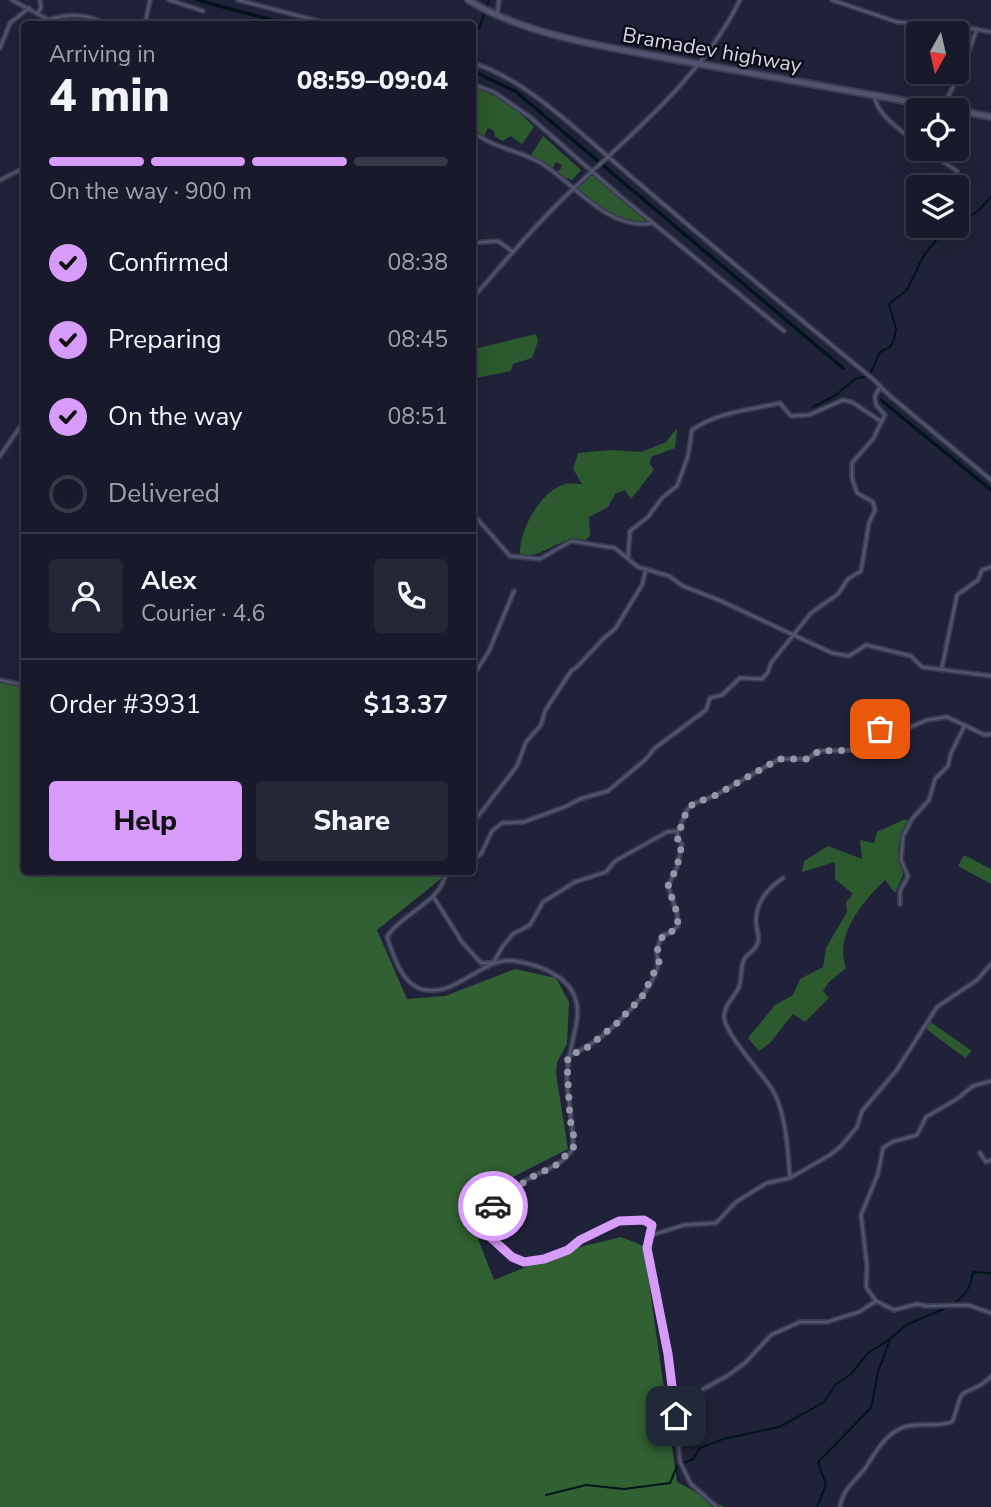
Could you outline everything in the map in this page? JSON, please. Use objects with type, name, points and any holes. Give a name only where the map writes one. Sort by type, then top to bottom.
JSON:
[{"type":"street","points":[[12,0],[49,20],[59,15],[86,17],[97,21]]},
{"type":"street","points":[[38,13],[41,8],[40,0]]},
{"type":"street","points":[[146,21],[150,0]]},
{"type":"street","points":[[169,0],[203,11]]},
{"type":"street","points":[[237,0],[318,21]]},
{"type":"street","name":"Bramadev highway","points":[[468,0],[517,23],[595,45],[906,102]]},
{"type":"street","points":[[495,14],[499,0]]},
{"type":"street","points":[[476,294],[531,230],[609,158],[698,64],[733,15],[740,0]]},
{"type":"street","points":[[832,0],[897,22],[991,32]]},
{"type":"street","points":[[0,48],[10,23],[29,8]]},
{"type":"street","points":[[947,98],[963,68],[977,29]]},
{"type":"street","points":[[476,64],[490,68],[526,90],[991,480]]},
{"type":"street","points":[[476,85],[494,92],[530,117],[784,331]]},
{"type":"street","points":[[874,96],[874,100],[891,122],[906,134]]},
{"type":"street","name":"Bramadev highway","points":[[969,112],[991,117]]},
{"type":"street","points":[[476,133],[499,147],[525,154],[542,164],[611,215],[632,225],[653,223]]},
{"type":"street","points":[[942,161],[957,171],[957,175]]},
{"type":"street","points":[[0,180],[21,170]]},
{"type":"street","points":[[476,243],[498,241],[513,252]]},
{"type":"street","points":[[476,857],[481,854],[492,831],[502,822],[524,822],[580,799],[608,791],[655,748],[706,710],[710,698],[722,695],[740,678],[762,679],[810,613],[838,594],[848,579],[861,571],[869,523],[875,510],[873,502],[857,493],[852,478],[852,463],[873,439],[885,415],[876,405],[880,387]]},
{"type":"street","points":[[628,559],[630,531],[648,517],[662,498],[677,486],[688,456],[692,430],[701,424],[735,411],[780,403],[791,416],[809,415],[843,400],[852,402],[882,422]]},
{"type":"street","points":[[0,456],[21,425]]},
{"type":"street","points":[[476,518],[510,556],[540,559],[571,541],[614,548],[638,567],[669,576],[683,586],[831,653],[849,656],[866,645],[911,656],[922,667],[991,676]]},
{"type":"street","points":[[942,668],[957,595],[978,580],[982,570],[991,567]]},
{"type":"street","points":[[476,819],[517,766],[526,742],[541,725],[545,711],[571,671],[615,629],[642,585],[646,569]]},
{"type":"street","points":[[476,672],[489,651],[514,591]]},
{"type":"street","points":[[0,680],[21,684]]},
{"type":"street","points":[[569,1055],[584,1050],[629,1012],[642,997],[654,976],[659,962],[657,951],[663,935],[678,926],[677,913],[668,886],[677,867],[682,844],[677,838],[678,831],[687,810],[693,804],[716,795],[779,759],[807,759],[819,751],[856,750],[880,729],[896,726],[908,728],[927,720],[947,717],[985,735],[991,734]]},
{"type":"street","points":[[900,904],[901,891],[908,876],[901,860],[902,835],[912,818],[929,800],[935,779],[948,766],[951,753],[965,725]]},
{"type":"street","points":[[445,875],[432,896],[414,913],[394,925],[387,937],[399,967],[410,984],[422,989],[448,988],[493,962],[513,934],[530,925],[543,902],[575,882],[606,872],[615,861],[667,832],[678,831]]},
{"type":"street","points":[[783,878],[763,896],[756,921],[759,940],[755,950],[746,956],[741,968],[740,986],[726,1007],[724,1019],[730,1033],[772,1089],[779,1105],[790,1178]]},
{"type":"street","points":[[432,896],[481,963],[511,960],[541,966],[564,982],[574,995],[576,1004],[577,1017],[567,1062],[570,1119],[575,1142],[573,1148],[555,1166],[528,1179],[500,1199],[483,1216],[490,1237],[512,1257],[524,1262],[544,1259],[568,1250],[580,1240],[619,1221],[644,1220],[652,1225],[648,1236],[649,1262],[672,1386],[678,1403],[676,1416],[680,1462],[691,1484],[717,1507]]},
{"type":"street","points":[[648,1236],[684,1225],[716,1223],[736,1202],[766,1183],[790,1178],[830,1155],[857,1127],[862,1111],[896,1071],[937,1007],[977,980],[991,964]]},
{"type":"street","points":[[991,1081],[973,1086],[957,1100],[926,1117],[917,1135],[892,1142],[883,1148],[878,1174],[861,1215],[867,1266],[866,1287],[876,1301],[894,1310],[917,1304],[968,1306],[991,1313]]},
{"type":"street","points":[[981,1153],[986,1162],[991,1160]]},
{"type":"street","points":[[678,1403],[745,1363],[771,1335],[800,1322],[827,1322],[859,1312],[876,1301]]},
{"type":"street","points":[[840,1507],[847,1486],[890,1436],[909,1426],[942,1426],[952,1422],[958,1411],[960,1397],[984,1385],[991,1376]]},
{"type":"green space","points":[[476,89],[506,103],[534,127],[522,144],[510,136],[503,141],[495,137],[494,131],[488,128],[484,137],[476,132]]},
{"type":"green space","points":[[543,136],[581,170],[572,180],[566,180],[555,172],[560,170],[562,165],[556,162],[552,169],[531,155]]},
{"type":"green space","points":[[592,175],[651,223],[640,224],[620,219],[577,189]]},
{"type":"green space","points":[[536,334],[538,341],[532,358],[513,364],[511,371],[476,378],[478,348]]},
{"type":"green space","points":[[676,429],[675,448],[651,457],[650,464],[654,470],[631,499],[625,490],[615,494],[608,507],[589,517],[590,536],[586,540],[576,539],[538,553],[520,556],[520,546],[527,525],[539,504],[556,488],[565,484],[582,484],[573,469],[578,453],[612,450],[641,452],[666,442]]},
{"type":"green space","points":[[10,680],[21,685],[21,875],[440,875],[442,878],[377,930],[407,999],[445,996],[515,969],[556,978],[569,1002],[567,1044],[557,1062],[556,1074],[568,1149],[505,1181],[470,1218],[494,1280],[568,1250],[621,1237],[644,1246],[677,1482],[724,1507],[0,1507],[0,681]]},
{"type":"green space","points":[[908,820],[900,838],[898,852],[903,875],[895,893],[885,880],[853,919],[844,943],[846,968],[829,982],[823,991],[829,998],[805,1022],[793,1014],[770,1043],[759,1051],[748,1038],[775,1005],[793,995],[800,979],[823,967],[826,948],[847,912],[846,902],[853,894],[835,879],[835,862],[802,872],[804,861],[828,846],[862,859],[860,840],[874,843],[877,832]]},
{"type":"green space","points":[[964,855],[991,869],[991,884],[958,866]]},
{"type":"green space","points":[[929,1021],[972,1051],[965,1058],[925,1028]]},
{"type":"waterway","points":[[197,0],[276,21]]},
{"type":"waterway","points":[[476,30],[479,29],[489,0]]},
{"type":"waterway","points":[[476,73],[515,91],[843,368]]},
{"type":"waterway","points":[[969,217],[991,197]]},
{"type":"waterway","points":[[813,407],[836,395],[855,379],[867,376],[880,352],[890,347],[896,329],[889,304],[907,290],[924,255],[938,238]]},
{"type":"waterway","points":[[881,400],[991,490]]},
{"type":"waterway","points":[[953,1304],[967,1290],[973,1272],[991,1273]]},
{"type":"waterway","points":[[546,1495],[586,1485],[624,1489],[670,1483],[677,1466],[693,1459],[700,1448],[723,1439],[779,1427],[824,1402],[835,1385],[851,1374],[868,1353],[906,1325],[948,1307]]},
{"type":"waterway","points":[[817,1507],[826,1485],[818,1462],[871,1408],[878,1372],[890,1339]]},
{"type":"way so far","points":[[493,1206],[528,1179],[555,1166],[573,1148],[575,1142],[567,1080],[569,1055],[584,1050],[629,1012],[642,997],[654,976],[659,962],[657,951],[663,935],[678,926],[677,913],[668,886],[677,867],[682,844],[677,838],[678,831],[687,810],[693,804],[716,795],[779,759],[807,759],[819,751],[856,750],[880,729]]},
{"type":"route","points":[[493,1206],[483,1216],[490,1237],[512,1257],[524,1262],[544,1259],[568,1250],[580,1240],[619,1221],[644,1220],[652,1225],[647,1248],[672,1386],[678,1403],[676,1416]]}]
